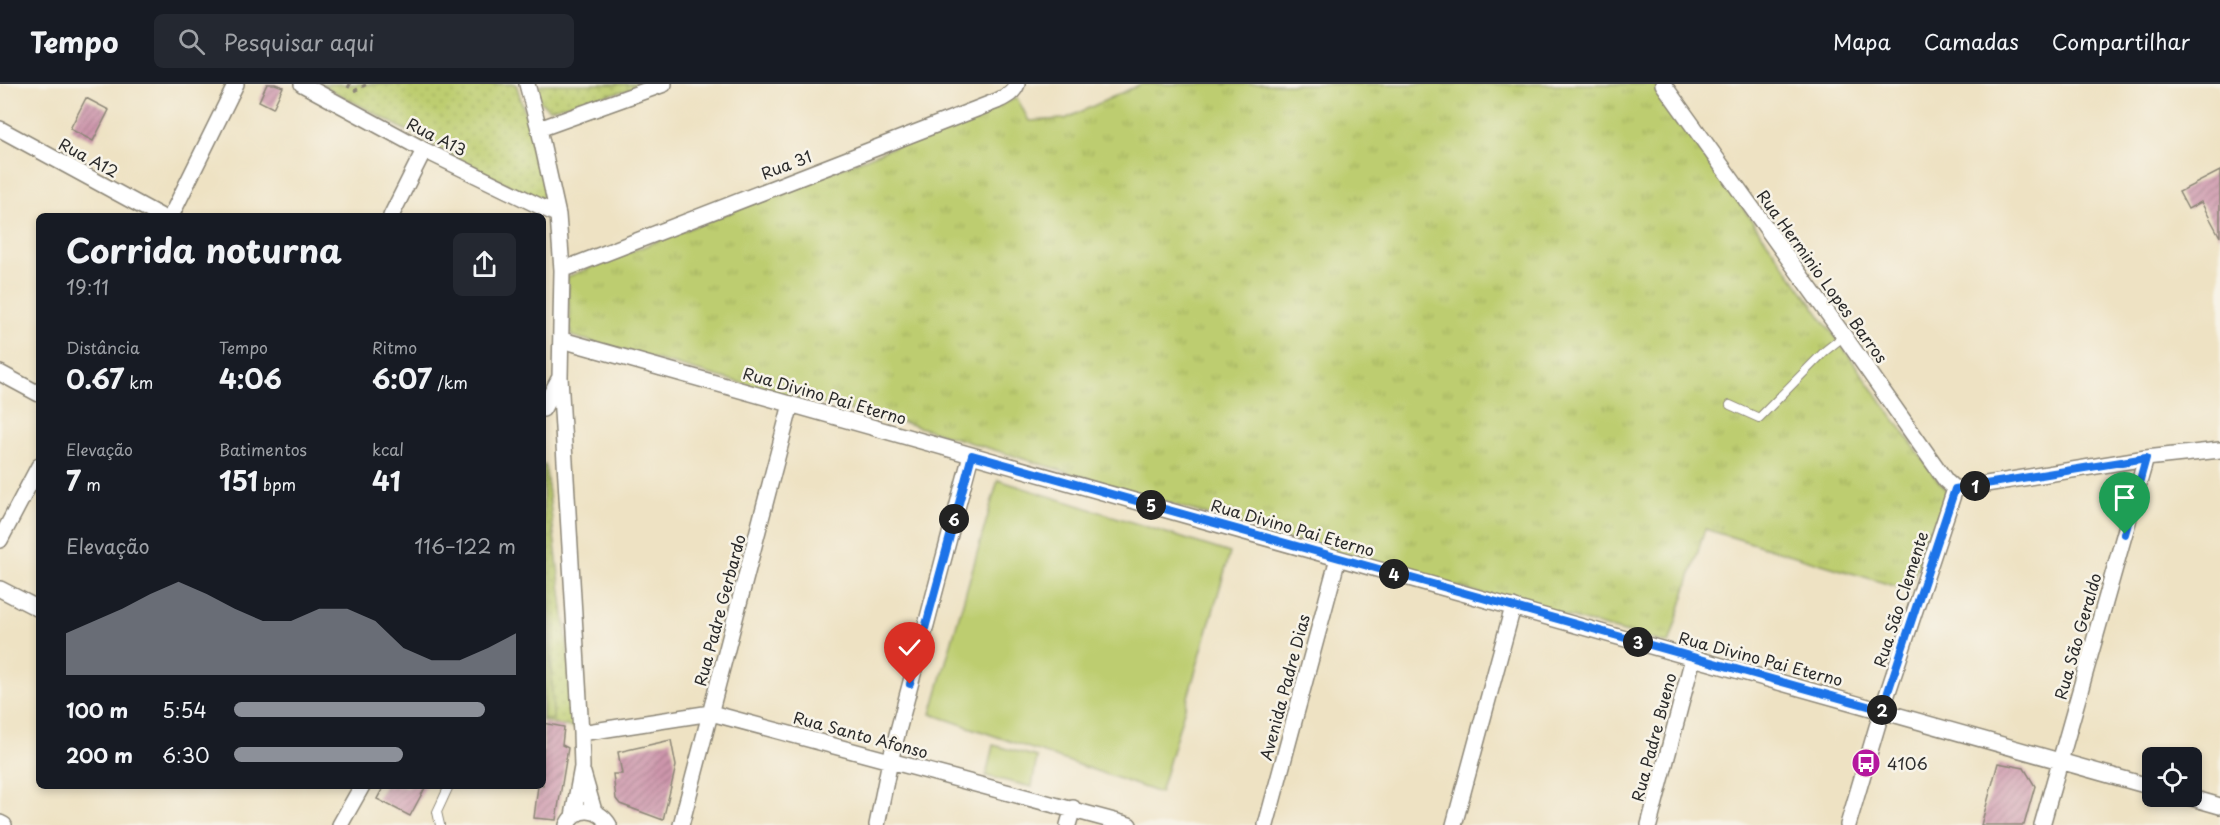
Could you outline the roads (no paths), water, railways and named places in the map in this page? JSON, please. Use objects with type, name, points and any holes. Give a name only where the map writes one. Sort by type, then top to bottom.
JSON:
[{"type":"street","points":[[172,213],[236,84]]},
{"type":"street","name":"Rua A13","points":[[302,84],[424,150],[558,215]]},
{"type":"street","points":[[527,84],[558,215],[562,270],[560,377],[582,767],[594,811]]},
{"type":"street","points":[[539,129],[664,84]]},
{"type":"street","name":"Rua 31","points":[[562,270],[997,101],[1008,95],[1017,84]]},
{"type":"street","name":"Rua Herminio Lopes Barros","points":[[1663,84],[1946,482],[1955,489]]},
{"type":"street","name":"Rua A12","points":[[0,129],[154,213]]},
{"type":"street","points":[[392,213],[424,150]]},
{"type":"street","name":"Rua Divino Pai Eterno","points":[[562,340],[2142,784]]},
{"type":"street","points":[[0,373],[36,392]]},
{"type":"street","points":[[546,403],[560,377]]},
{"type":"street","name":"Rua Padre Gerbardo","points":[[681,825],[791,404]]},
{"type":"street","points":[[1955,489],[2146,458],[2220,450]]},
{"type":"street","points":[[877,825],[890,761],[972,455]]},
{"type":"street","name":"Rua São Geraldo","points":[[2043,825],[2146,458]]},
{"type":"street","points":[[0,540],[36,472]]},
{"type":"street","name":"Rua São Clemente","points":[[1848,825],[1882,710],[1955,489]]},
{"type":"street","name":"Avenida Padre Dias","points":[[1266,825],[1338,558]]},
{"type":"street","points":[[0,589],[36,607]]},
{"type":"street","points":[[1454,825],[1513,607]]},
{"type":"street","name":"Rua Padre Bueno","points":[[1648,825],[1692,658]]},
{"type":"street","name":"Rua Santo Afonso","points":[[581,733],[711,712],[1129,825]]},
{"type":"street","points":[[570,820],[582,767]]},
{"type":"street","points":[[340,825],[360,789]]},
{"type":"street","points":[[2202,801],[2220,806]]},
{"type":"street","points":[[1068,825],[1073,808]]},
{"type":"street","points":[[570,820],[580,812],[594,811],[600,814],[609,825]]},
{"type":"street","points":[[0,823],[4,825]]},
{"type":"lane","points":[[1730,405],[1759,418],[1825,351],[1844,336]]},
{"type":"lane","points":[[441,825],[437,812],[448,789]]},
{"type":"place","name":"4106","points":[[1866,763]]}]
